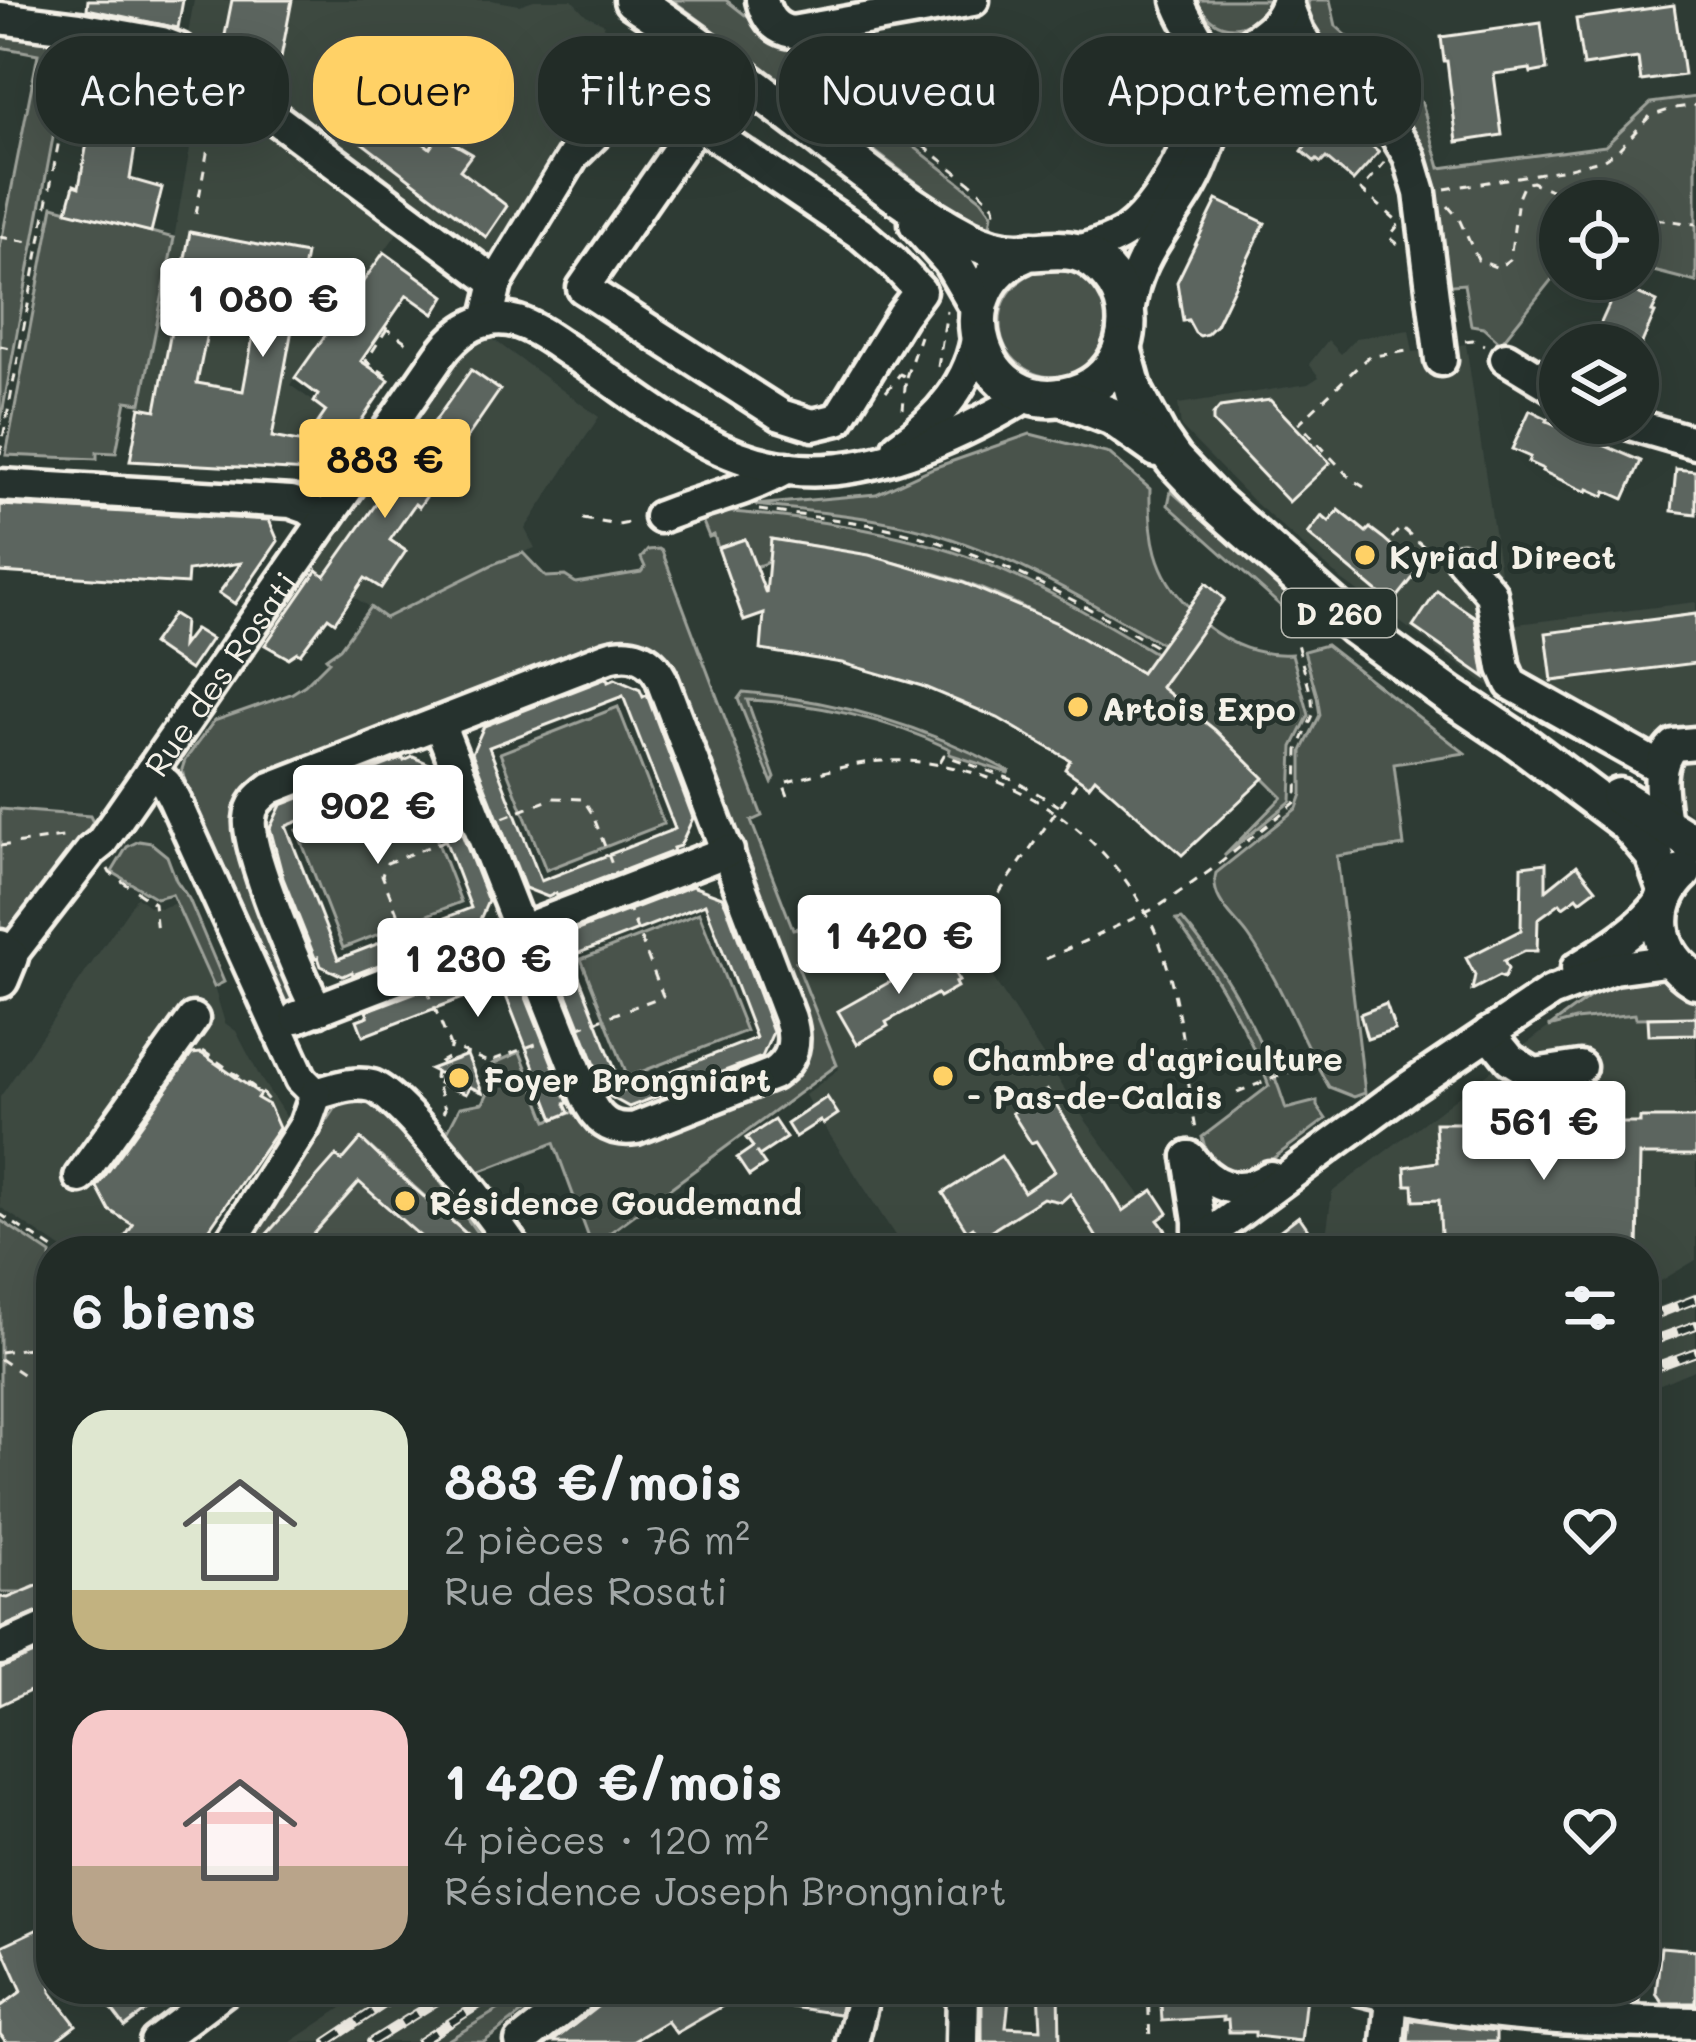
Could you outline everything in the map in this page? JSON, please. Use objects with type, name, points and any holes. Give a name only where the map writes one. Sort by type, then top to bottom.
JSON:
[{"type":"main road","points":[[633,0],[888,189],[950,229],[1005,251],[1054,249],[1092,260],[1111,276],[1123,297],[1125,335],[1114,365],[1085,390],[1045,396],[1012,386],[983,351],[951,260],[888,189]]},
{"type":"main road","points":[[968,318],[1000,270],[1032,251]]},
{"type":"main road","name":"D 260","points":[[1125,335],[1134,392],[1174,460],[1232,520],[1354,626],[1521,743],[1635,831],[1654,855],[1665,895]]},
{"type":"main road","name":"D 260","points":[[1045,396],[1113,417],[1174,460]]},
{"type":"main road","name":"D 260","points":[[1521,743],[1696,845]]},
{"type":"main road","points":[[1684,970],[1663,941],[1660,927],[1665,895],[1696,863]]},
{"type":"street","points":[[762,0],[772,22],[784,31],[973,0]]},
{"type":"street","points":[[1260,36],[1280,20],[1288,2]]},
{"type":"street","points":[[1288,2],[1300,36]]},
{"type":"street","points":[[1182,9],[1212,36]]},
{"type":"street","points":[[1076,252],[1134,226],[1174,170],[1206,89],[1205,58],[1182,9]]},
{"type":"street","points":[[0,18],[149,40],[178,49],[496,283]]},
{"type":"street","points":[[585,144],[573,156],[496,283],[487,320],[530,327],[689,435],[723,452],[787,468],[823,470],[926,446],[1045,396]]},
{"type":"street","points":[[683,144],[583,288],[781,415],[813,425],[838,419],[920,291],[861,234],[728,144]]},
{"type":"street","points":[[1125,335],[1132,289],[1142,264],[1196,178],[1209,144]]},
{"type":"street","points":[[1402,144],[1426,193],[1438,340]]},
{"type":"street","points":[[872,461],[911,437],[950,399],[973,359],[968,318]]},
{"type":"street","name":"Rue des Rosati","points":[[3,962],[101,843],[453,337],[487,320]]},
{"type":"street","points":[[1506,358],[1539,378]]},
{"type":"street","points":[[1659,432],[1696,443]]},
{"type":"street","points":[[723,452],[723,495]]},
{"type":"street","points":[[660,517],[787,468]]},
{"type":"street","points":[[0,485],[291,502],[325,521]]},
{"type":"street","points":[[1450,559],[1491,593],[1511,684],[1661,768]]},
{"type":"street","points":[[316,1010],[251,842],[249,824],[257,799],[271,788],[617,654],[637,656],[655,666],[661,678],[790,1018],[795,1037],[790,1056],[773,1074],[636,1128],[610,1126],[590,1105],[439,723]]},
{"type":"street","points":[[1665,824],[1661,768],[1667,749],[1696,743]]},
{"type":"street","points":[[151,771],[174,799],[275,1026],[301,1079],[316,1094]]},
{"type":"street","points":[[275,1026],[728,851]]},
{"type":"street","points":[[1222,1236],[1371,1137],[1429,1076],[1647,919],[1665,895]]},
{"type":"street","points":[[1550,992],[1603,970],[1684,970]]},
{"type":"street","points":[[80,1178],[187,1026]]},
{"type":"street","points":[[1489,1034],[1510,1059],[1534,1074],[1580,1067]]},
{"type":"street","points":[[1194,1152],[1199,1170],[1217,1183],[1236,1189],[1254,1187],[1392,1087],[1429,1076]]},
{"type":"street","points":[[316,1094],[356,1084],[372,1086],[396,1101],[504,1236]]},
{"type":"street","points":[[234,1236],[305,1125],[316,1094]]},
{"type":"street","points":[[1194,1152],[1201,1236]]},
{"type":"street","points":[[0,1648],[36,1632]]},
{"type":"street","points":[[156,2042],[206,2004]]},
{"type":"street","points":[[521,2042],[569,2004]]},
{"type":"street","points":[[852,2042],[861,2004]]},
{"type":"street","points":[[962,2042],[963,2004]]},
{"type":"street","points":[[1378,2004],[1388,2042]]},
{"type":"street","points":[[1449,2004],[1517,2015],[1696,2023]]},
{"type":"path","points":[[0,454],[79,28]]},
{"type":"path","points":[[799,30],[817,63],[994,206],[998,224],[985,246]]},
{"type":"path","points":[[1426,193],[1604,159],[1650,116],[1696,105]]},
{"type":"path","points":[[196,214],[209,144]]},
{"type":"path","points":[[1381,166],[1372,171],[1361,190],[1400,224],[1389,237],[1399,244]]},
{"type":"path","points":[[1525,176],[1529,183]]},
{"type":"path","points":[[1426,193],[1459,219],[1478,260],[1498,268],[1510,259],[1524,184],[1539,186]]},
{"type":"path","points":[[1659,220],[1696,224]]},
{"type":"path","points":[[0,237],[38,243]]},
{"type":"path","points":[[938,369],[968,318]]},
{"type":"path","points":[[390,378],[366,361],[386,328],[412,346]]},
{"type":"path","points":[[1364,487],[1299,423],[1369,357],[1438,340],[1473,340]]},
{"type":"path","points":[[0,346],[19,350]]},
{"type":"path","points":[[850,400],[871,413],[900,374],[906,377],[905,419]]},
{"type":"path","points":[[723,495],[754,509],[883,527],[951,546],[1030,578],[1159,648]]},
{"type":"path","points":[[583,519],[618,525],[660,517]]},
{"type":"path","points":[[1392,538],[1407,521]]},
{"type":"path","points":[[1401,527],[1450,559]]},
{"type":"path","points":[[1046,959],[1145,913],[1214,868],[1297,801],[1298,749],[1313,715],[1296,640]]},
{"type":"path","points":[[938,766],[944,755],[1034,790],[1061,807]]},
{"type":"path","points":[[788,796],[784,783],[863,763],[938,766],[1000,782],[1031,796],[1099,848],[1145,913],[1165,963],[1178,1019],[1194,1152]]},
{"type":"path","points":[[978,922],[1079,779]]},
{"type":"path","points":[[0,846],[77,835]]},
{"type":"path","points":[[105,863],[110,873],[154,903],[158,933]]},
{"type":"path","points":[[187,1026],[272,1105]]},
{"type":"path","points":[[426,1137],[437,1128],[445,1109],[435,1078],[436,1064],[448,1057],[443,1027]]},
{"type":"path","points":[[1237,1092],[1305,1066]]},
{"type":"path","points":[[0,1214],[36,1238]]},
{"type":"path","points":[[0,1355],[36,1348]]},
{"type":"path","points":[[0,1355],[36,1382]]},
{"type":"path","points":[[1149,2004],[1150,2042]]},
{"type":"shaded area","points":[[194,0],[491,0],[519,5],[572,0],[586,15],[603,23],[607,36],[538,36],[538,144],[596,144],[496,283],[320,144],[514,144],[514,36],[313,36],[313,138],[289,120],[289,36],[188,36]]},
{"type":"shaded area","points":[[672,0],[726,0],[779,41],[779,80],[755,62],[755,36],[720,36]]},
{"type":"shaded area","points":[[1196,0],[1269,0],[1253,20],[1232,27],[1212,20]]},
{"type":"shaded area","points":[[1330,0],[1336,26],[1347,36],[1317,36],[1311,30],[1308,3]]},
{"type":"shaded area","points":[[0,36],[36,41],[36,54],[0,47]]},
{"type":"shaded area","points":[[36,64],[36,144],[52,144],[0,425],[0,248]]},
{"type":"shaded area","points":[[1696,97],[1696,282],[1659,272],[1659,180],[1539,180],[1539,295],[1501,343],[1483,327],[1471,325],[1464,284],[1440,286],[1425,164],[1417,144],[1421,144],[1421,102],[1440,168],[1605,146],[1651,103]]},
{"type":"shaded area","points":[[191,144],[285,144],[398,232],[290,385],[354,430],[326,472],[130,461]]},
{"type":"shaded area","points":[[865,144],[911,144],[981,199],[992,214],[989,232]]},
{"type":"shaded area","points":[[53,206],[174,238],[141,403],[126,401],[116,453],[97,452],[97,459],[6,455]]},
{"type":"shaded area","points":[[1054,269],[1075,273],[1092,285],[1104,302],[1108,323],[1104,344],[1092,361],[1075,373],[1054,377],[1033,373],[1016,361],[1004,344],[1000,323],[1004,302],[1016,285],[1033,273]]},
{"type":"shaded area","points":[[470,326],[599,417],[525,529],[535,548],[385,618],[297,558]]},
{"type":"shaded area","points":[[1409,330],[1413,352],[1466,344],[1508,625],[1696,602],[1696,815],[1483,682],[1343,581],[1252,500],[1181,427],[1178,404],[1308,384],[1319,377],[1309,364],[1328,340],[1341,354],[1356,338]]},
{"type":"shaded area","points":[[1030,434],[1110,454],[1150,489],[1156,553],[1168,581],[1189,607],[1162,644],[1040,576],[944,536],[872,519],[755,505],[876,494]]},
{"type":"shaded area","points":[[1171,491],[1329,629],[1312,634],[1168,505]]},
{"type":"shaded area","points":[[699,512],[847,526],[949,551],[1027,582],[1155,653],[1141,673],[1007,600],[960,581],[867,556],[771,539],[769,562],[755,567],[745,539],[718,548]]},
{"type":"shaded area","points":[[648,550],[662,551],[762,816],[751,821],[793,929],[798,928],[808,957],[796,962],[837,1065],[606,1236],[588,1236],[554,1143],[476,1173],[446,1134],[460,1107],[483,1103],[492,1084],[492,1064],[520,1052],[547,1121],[582,1109],[595,1128],[798,1068],[669,663],[585,652],[272,768],[249,792],[299,999],[286,1006],[189,797],[182,769],[214,721],[305,685],[370,607],[385,618],[523,553],[546,577],[565,576],[576,583],[641,572],[645,567],[641,558]]},
{"type":"shaded area","points":[[1205,625],[1246,648],[1292,654],[1309,715],[1293,747],[1291,801],[1224,856],[1282,797],[1215,730],[1161,688]]},
{"type":"shaded area","points":[[1326,645],[1465,753],[1394,764],[1404,846],[1337,856],[1365,1093],[1354,1097],[1329,1087],[1271,973],[1220,900],[1215,883],[1216,873],[1297,808],[1302,794],[1302,751],[1320,715],[1304,651]]},
{"type":"shaded area","points":[[743,692],[880,718],[1009,771],[949,754],[950,749],[926,738],[876,721],[825,709],[747,700],[775,778],[772,783],[738,699]]},
{"type":"shaded area","points":[[618,707],[664,824],[546,870],[500,753]]},
{"type":"shaded area","points":[[415,784],[461,902],[343,948],[297,830]]},
{"type":"shaded area","points":[[0,809],[90,816],[96,828],[21,914],[28,929],[0,941]]},
{"type":"shaded area","points":[[139,841],[151,843],[167,856],[224,982],[214,987],[172,894],[156,898],[112,872],[127,847]]},
{"type":"shaded area","points":[[137,897],[161,908],[176,903],[225,1023],[236,1031],[289,1121],[277,1130],[204,1236],[43,1236],[0,1207],[0,1097]]},
{"type":"shaded area","name":"Chambre d'agriculture - Pas-de-Calais","points":[[947,906],[1078,1110],[1170,1236],[895,1236],[805,1095],[839,1069],[796,961]]},
{"type":"shaded area","points":[[699,913],[746,1031],[628,1077],[581,959]]},
{"type":"shaded area","points":[[1182,919],[1243,1009],[1286,1109],[1317,1101],[1326,1119],[1252,1174],[1210,1165],[1202,1137],[1269,1086],[1228,1000],[1176,920]]},
{"type":"shaded area","points":[[1659,969],[1696,996],[1696,1017],[1636,1018],[1635,1014],[1549,1027],[1617,977]]},
{"type":"shaded area","points":[[1620,987],[1696,1013],[1696,1260],[1659,1282],[1659,1236],[1326,1236],[1332,1192],[1570,1011]]},
{"type":"shaded area","points":[[351,1099],[370,1100],[380,1108],[479,1236],[469,1236],[361,1139],[342,1161],[336,1157],[265,1236],[251,1236],[335,1109]]},
{"type":"shaded area","points":[[362,1179],[369,1191],[420,1236],[311,1236]]},
{"type":"shaded area","points":[[0,1220],[36,1244],[36,1586],[33,1592],[0,1592]]},
{"type":"shaded area","points":[[1696,1292],[1696,1369],[1659,1385],[1659,1306]]},
{"type":"shaded area","points":[[348,2004],[534,2004],[484,2042],[291,2042]]},
{"type":"shaded area","points":[[507,2004],[534,2004],[484,2042],[445,2042]]},
{"type":"building","points":[[88,0],[183,0],[178,28],[87,9]]},
{"type":"building","points":[[232,0],[292,0],[285,36],[225,36]]},
{"type":"building","points":[[1674,5],[1684,75],[1641,81],[1638,58],[1583,66],[1576,19]]},
{"type":"building","points":[[1541,23],[1547,70],[1494,74],[1502,135],[1457,142],[1441,37]]},
{"type":"building","points":[[87,144],[135,144],[130,179],[162,188],[151,232],[67,211],[74,185],[79,187]]},
{"type":"building","points":[[364,144],[425,144],[430,148],[455,144],[472,154],[460,170],[507,206],[486,237]]},
{"type":"building","points":[[1307,144],[1370,144],[1379,152],[1353,181],[1326,158],[1315,162],[1302,151]]},
{"type":"building","points":[[1217,200],[1265,223],[1216,325],[1200,336],[1188,320],[1183,321],[1177,282]]},
{"type":"building","points":[[190,232],[306,254],[272,437],[304,443],[326,411],[314,402],[318,395],[295,378],[384,252],[445,296],[434,314],[407,295],[361,361],[389,380],[326,472],[130,461],[140,407],[156,410]],"holes":[[[219,273],[263,282],[243,391],[197,383]]]},
{"type":"building","points":[[1611,300],[1657,302],[1650,324],[1600,324]]},
{"type":"building","points":[[471,370],[500,390],[419,507],[415,504],[390,540],[406,551],[381,588],[365,578],[335,622],[328,617],[300,654],[288,658],[265,645],[317,570],[325,576]]},
{"type":"building","points":[[1270,400],[1330,463],[1289,502],[1213,422],[1220,407]]},
{"type":"building","points":[[1530,410],[1539,414],[1539,444],[1601,444],[1641,461],[1624,499],[1606,491],[1604,496],[1587,492],[1542,471],[1528,462],[1530,457],[1512,449]]},
{"type":"building","points":[[1676,469],[1696,471],[1696,514],[1672,511]]},
{"type":"building","points":[[0,505],[269,520],[278,541],[235,604],[219,593],[241,563],[188,571],[187,584],[0,572]]},
{"type":"building","name":"Kyriad Direct","points":[[1339,510],[1366,532],[1370,528],[1383,538],[1416,574],[1392,604],[1308,534],[1322,516],[1329,522]]},
{"type":"building","name":"Artois Expo","points":[[745,539],[766,594],[771,539],[869,555],[964,583],[1055,622],[1141,673],[1206,583],[1224,599],[1161,687],[1264,778],[1182,855],[1095,778],[1089,786],[1065,769],[1070,760],[998,718],[922,686],[842,663],[761,650],[764,614],[744,621],[718,548]]},
{"type":"building","points":[[1437,591],[1475,617],[1485,677],[1413,627]]},
{"type":"building","points":[[173,614],[184,621],[182,646],[195,629],[211,639],[190,670],[152,644]]},
{"type":"building","points":[[1696,614],[1696,663],[1552,681],[1546,633]]},
{"type":"building","points":[[607,678],[640,690],[643,697],[647,695],[693,818],[680,846],[557,896],[525,888],[472,753],[484,726]],"holes":[[[623,696],[675,829],[541,881],[489,747]]]},
{"type":"building","points":[[413,757],[436,767],[488,901],[478,924],[470,930],[343,976],[315,958],[283,878],[270,828],[281,805]],"holes":[[[420,774],[471,908],[338,959],[286,826]]]},
{"type":"building","points":[[1546,863],[1546,890],[1577,865],[1596,889],[1580,901],[1577,897],[1563,907],[1560,903],[1538,919],[1537,951],[1504,961],[1508,969],[1504,978],[1499,976],[1472,990],[1475,975],[1466,958],[1521,930],[1522,866]]},
{"type":"building","points":[[692,886],[722,897],[773,1032],[762,1057],[629,1107],[607,1095],[554,961],[567,934]],"holes":[[[705,904],[756,1038],[623,1090],[571,956]]]},
{"type":"building","points":[[943,952],[959,981],[957,987],[886,1022],[888,1026],[857,1044],[838,1011]]},
{"type":"building","points":[[487,965],[517,977],[569,1113],[554,1119],[501,983],[363,1036],[357,1020],[368,1016],[366,1011]]},
{"type":"building","points":[[1386,1004],[1395,1030],[1367,1039],[1360,1014]]},
{"type":"building","points":[[1696,1017],[1696,1034],[1649,1035],[1648,1018]]},
{"type":"building","points":[[201,1053],[260,1094],[257,1098],[269,1105],[279,1128],[204,1236],[126,1236],[133,1225],[109,1210],[97,1187],[192,1054]]},
{"type":"building","name":"Foyer Brongniart","points":[[467,1055],[482,1092],[470,1087],[466,1094],[447,1087],[439,1083],[442,1075],[430,1069]]},
{"type":"building","points":[[1047,1090],[1123,1211],[1153,1190],[1168,1213],[1158,1220],[1170,1236],[1096,1236],[1070,1194],[1061,1202],[1043,1198],[983,1236],[973,1227],[967,1231],[943,1193],[1001,1156],[1024,1192],[1055,1171],[1012,1113]]},
{"type":"building","points":[[827,1097],[838,1114],[795,1137],[787,1124]]},
{"type":"building","points":[[1640,1118],[1696,1118],[1696,1155],[1640,1155],[1638,1236],[1441,1236],[1439,1200],[1414,1201],[1413,1185],[1406,1185],[1405,1167],[1437,1162],[1435,1123],[1640,1123]]},
{"type":"building","points":[[774,1120],[786,1138],[759,1156],[756,1152],[765,1165],[749,1176],[737,1158],[753,1147],[746,1138]]},
{"type":"building","name":"Résidence Goudemand","points":[[361,1139],[469,1236],[420,1236],[359,1182],[311,1236],[265,1236],[336,1156],[342,1161]]},
{"type":"building","points":[[1299,1216],[1310,1232],[1306,1236],[1273,1236]]},
{"type":"building","points":[[36,1586],[36,1613],[0,1628],[0,1597]]},
{"type":"building","points":[[36,1653],[36,1696],[30,1691],[0,1705],[0,1668]]},
{"type":"building","points":[[36,1930],[36,2004],[60,2004],[76,2025],[54,2042],[6,2042],[0,2034],[0,2007],[22,1991],[2,1946]]},
{"type":"building","points":[[1661,1947],[1696,1950],[1696,2003],[1663,2003]]},
{"type":"building","points":[[108,2004],[155,2004],[125,2027]]},
{"type":"building","points":[[601,2004],[726,2004],[676,2033],[667,2021],[632,2042],[552,2042]]},
{"type":"building","points":[[790,2004],[842,2004],[839,2014]]},
{"type":"building","points":[[982,2004],[1008,2004],[1006,2027],[1041,2029],[1040,2004],[1059,2004],[1060,2042],[982,2042]]},
{"type":"building","points":[[1161,2004],[1305,2004],[1301,2041],[1229,2032],[1223,2017],[1162,2021]]},
{"type":"building","points":[[1410,2020],[1496,2032],[1496,2042],[1408,2042]]},
{"type":"railway","points":[[1659,1313],[1696,1299]]},
{"type":"railway","points":[[1659,1339],[1696,1325]]},
{"type":"railway","points":[[1659,1366],[1696,1352]]},
{"type":"railway","points":[[327,2042],[384,2004]]},
{"type":"railway","points":[[371,2042],[432,2004]]},
{"type":"railway","points":[[420,2042],[480,2004]]},
{"type":"place","name":"Kyriad Direct","points":[[1365,555]]},
{"type":"place","name":"Artois Expo","points":[[1078,707]]},
{"type":"place","name":"Chambre d'agriculture - Pas-de-Calais","points":[[943,1076]]},
{"type":"place","name":"Foyer Brongniart","points":[[459,1078]]},
{"type":"place","name":"Résidence Goudemand","points":[[405,1201]]}]
